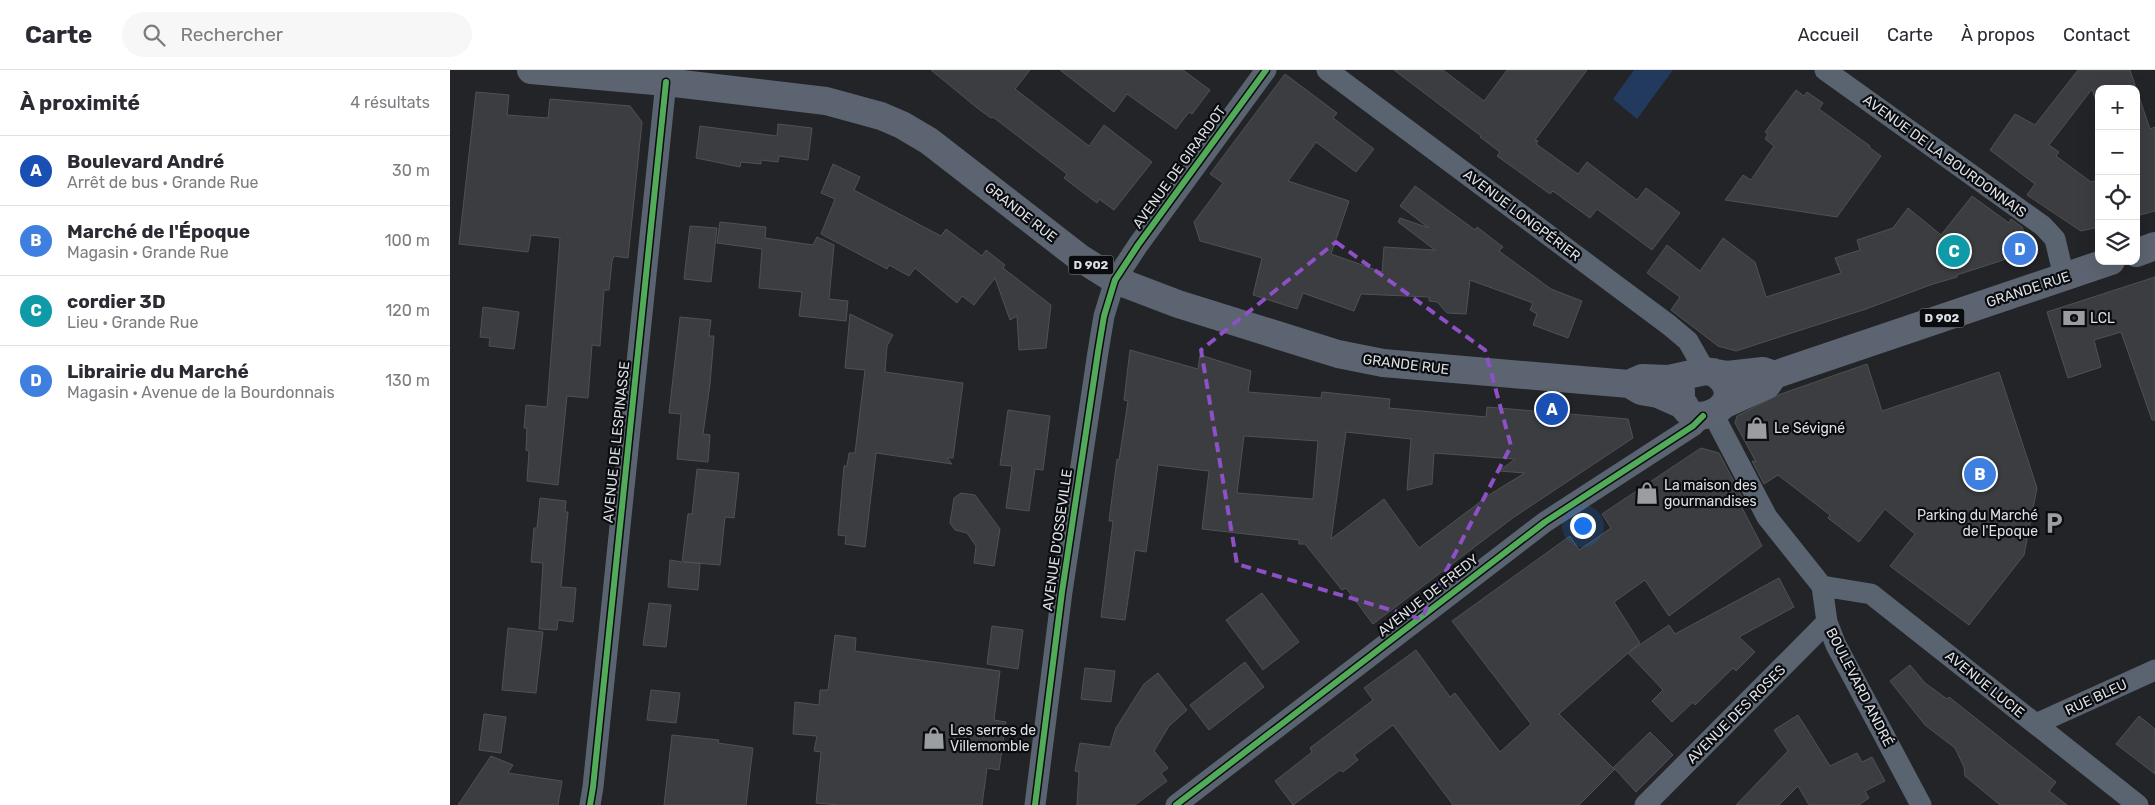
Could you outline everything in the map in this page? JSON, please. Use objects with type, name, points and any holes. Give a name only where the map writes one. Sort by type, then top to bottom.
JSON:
[{"type":"main road","name":"GRANDE RUE","points":[[531,70],[640,75],[666,82],[826,100],[863,110],[895,122],[929,141],[1080,258],[1115,280],[1178,304],[1338,354],[1383,363],[1629,384],[1641,391],[1658,394],[1702,410],[1767,385],[1774,375],[2099,265]]},
{"type":"main road","points":[[2140,252],[2155,246]]},
{"type":"main road","name":"GRANDE RUE","points":[[1629,384],[1642,378],[1669,379],[1703,372],[1727,375],[1763,371],[1774,375]]},
{"type":"main road","points":[[1703,372],[1719,377],[1727,390],[1702,410],[1681,392],[1686,379],[1703,372]]},
{"type":"street","name":"AVENUE DE GIRARDOT","points":[[1115,280],[1138,245],[1266,70]]},
{"type":"street","name":"AVENUE LONGPÉRIER","points":[[1327,70],[1688,341],[1703,372]]},
{"type":"street","name":"AVENUE DE LA BOURDONNAIS","points":[[1825,70],[2043,226],[2055,239],[2064,277]]},
{"type":"street","name":"AVENUE DE LESPINASSE","points":[[590,805],[666,82]]},
{"type":"street","name":"AVENUE D'OSSEVILLE","points":[[1035,805],[1066,563],[1104,316],[1115,280]]},
{"type":"street","name":"AVENUE DE FREDY","points":[[1176,805],[1545,522],[1650,453],[1702,410]]},
{"type":"street","points":[[1702,410],[1767,517],[1822,586]]},
{"type":"street","name":"BOULEVARD ANDRÉ","points":[[1822,586],[1827,622],[1836,645],[1921,805]]},
{"type":"street","name":"AVENUE LUCIE","points":[[1822,586],[1871,594],[2138,805]]},
{"type":"street","name":"AVENUE DES ROSES","points":[[1645,805],[1827,622]]},
{"type":"street","name":"RUE BLEU","points":[[2036,724],[2155,670]]},
{"type":"highlighted area","points":[[1336,242],[1485,350],[1511,446],[1421,619],[1237,564],[1201,350]]},
{"type":"shaded area","points":[[1634,70],[1673,70],[1637,119],[1613,99]]},
{"type":"building","points":[[931,70],[1030,70],[1015,89],[1089,146],[1104,125],[1152,162],[1114,210],[1099,199],[1097,203],[1064,178],[1067,174],[993,117],[991,118],[976,107]]},
{"type":"building","points":[[1060,70],[1183,70],[1210,90],[1192,114],[1189,112],[1176,129],[1127,94],[1114,112]]},
{"type":"building","points":[[1394,70],[1443,70],[1484,101],[1507,70],[1587,70],[1535,140],[1538,141],[1536,144],[1578,174],[1587,162],[1637,200],[1646,188],[1680,213],[1652,250],[1597,209],[1590,218],[1553,191],[1550,194],[1497,156],[1500,152],[1481,136]]},
{"type":"building","points":[[2078,70],[2130,70],[2135,85],[2095,85],[2095,98],[2092,89],[2049,145],[2059,152],[2056,156],[2091,182],[2095,181],[2095,228],[2081,231],[2027,195],[2035,184],[1990,150],[2015,114],[2035,125]]},
{"type":"building","points":[[1285,74],[1337,113],[1333,118],[1374,149],[1356,172],[1316,142],[1288,181],[1349,201],[1331,254],[1382,272],[1384,247],[1435,250],[1398,222],[1400,218],[1429,228],[1400,206],[1415,186],[1475,230],[1477,227],[1503,247],[1499,251],[1551,289],[1582,301],[1568,338],[1533,325],[1537,314],[1530,310],[1533,303],[1470,280],[1466,314],[1447,313],[1437,302],[1429,301],[1429,297],[1361,294],[1354,311],[1303,293],[1297,309],[1253,295],[1262,258],[1200,241],[1194,222],[1223,183],[1210,174]]},
{"type":"building","points":[[1796,90],[1804,96],[1807,92],[1823,103],[1819,109],[1881,156],[1837,217],[1725,200],[1743,175],[1751,180],[1774,146],[1765,139],[1768,134],[1765,132]]},
{"type":"building","points":[[476,92],[509,95],[507,115],[548,118],[550,99],[630,106],[642,122],[628,258],[614,256],[612,261],[609,290],[604,290],[600,346],[592,345],[588,398],[567,396],[558,485],[527,481],[529,451],[526,450],[527,428],[524,428],[526,405],[547,407],[560,238],[531,235],[528,252],[459,244]]},
{"type":"building","points":[[2140,100],[2150,129],[2155,127],[2155,211],[2140,215]]},
{"type":"building","points":[[778,124],[812,128],[808,160],[779,156],[778,162],[761,160],[761,164],[741,162],[740,167],[696,158],[700,126],[777,136]]},
{"type":"building","points":[[833,164],[860,177],[854,190],[941,236],[946,229],[982,256],[986,250],[1005,265],[1003,268],[1051,305],[1046,348],[1019,350],[1017,316],[1010,320],[995,278],[974,305],[962,296],[957,303],[915,268],[909,276],[889,265],[887,269],[821,234],[835,199],[821,193]]},
{"type":"building","points":[[1972,196],[2009,223],[2011,219],[2022,227],[2031,251],[1957,275],[1957,277],[1866,309],[1736,351],[1718,346],[1671,310],[1680,297],[1647,273],[1667,245],[1700,271],[1723,238],[1755,262],[1766,297],[1841,273],[1835,258],[1860,250],[1857,240],[1893,228],[1908,208],[1941,235]]},
{"type":"building","points":[[720,222],[766,227],[765,238],[813,245],[817,237],[834,245],[829,299],[848,301],[846,321],[799,316],[802,292],[759,288],[762,249],[717,243]]},
{"type":"building","points":[[690,226],[717,228],[711,282],[684,279]]},
{"type":"building","points":[[2155,277],[2155,420],[2152,420],[2121,332],[2094,340],[2101,367],[2068,378],[2047,312]]},
{"type":"building","points":[[483,307],[519,312],[514,349],[489,346],[490,338],[480,337]]},
{"type":"building","points":[[850,314],[893,335],[887,346],[885,372],[963,383],[953,458],[947,458],[952,464],[876,453],[865,547],[845,544],[846,536],[838,535],[844,466],[847,466],[849,453],[855,453],[865,370],[845,368]]},
{"type":"building","points":[[680,317],[711,320],[709,336],[714,336],[703,434],[710,435],[708,462],[677,459],[681,414],[669,413]]},
{"type":"building","points":[[1130,350],[1198,369],[1200,355],[1251,371],[1248,392],[1321,398],[1322,392],[1390,399],[1389,408],[1486,417],[1487,407],[1628,419],[1633,438],[1514,517],[1373,624],[1346,588],[1342,590],[1305,544],[1299,544],[1299,540],[1202,529],[1209,471],[1158,465],[1146,552],[1135,550],[1125,620],[1101,617],[1113,521],[1109,521],[1117,459],[1119,460],[1128,401],[1124,400]],"holes":[[[1346,432],[1411,439],[1407,490],[1432,484],[1434,453],[1515,459],[1499,471],[1525,473],[1492,493],[1419,548],[1384,499],[1331,539]],[[1244,436],[1318,441],[1313,499],[1237,493]]]},
{"type":"building","points":[[1867,364],[1882,411],[1999,372],[2037,488],[2024,555],[1969,625],[1890,566],[1915,534],[1885,509],[1859,542],[1828,518],[1830,515],[1778,475],[1764,484],[1752,461],[1756,462],[1735,423],[1737,416],[1778,395]]},
{"type":"building","points":[[1008,410],[1050,416],[1043,470],[1035,469],[1029,511],[1006,508],[1012,466],[1000,465]]},
{"type":"building","points":[[1701,448],[1719,453],[1742,497],[1738,500],[1762,546],[1669,616],[1645,580],[1614,602],[1640,643],[1629,652],[1669,625],[1675,634],[1779,578],[1794,607],[1739,637],[1755,652],[1736,671],[1733,668],[1695,705],[1693,702],[1672,722],[1652,701],[1663,690],[1628,653],[1559,714],[1613,768],[1650,732],[1673,755],[1636,792],[1615,769],[1579,805],[1453,805],[1393,725],[1354,755],[1358,760],[1343,772],[1340,770],[1293,805],[1275,781],[1312,752],[1310,748],[1373,700],[1364,688],[1416,650],[1450,697],[1455,693],[1500,752],[1531,724],[1452,621],[1570,536],[1579,550],[1611,528],[1602,514]]},
{"type":"building","points":[[697,469],[739,473],[734,518],[725,517],[720,565],[700,563],[698,590],[668,587],[670,560],[682,562],[688,514],[692,514]]},
{"type":"building","points":[[961,493],[975,495],[1000,529],[994,566],[974,563],[976,546],[967,533],[955,530],[950,523],[954,498]]},
{"type":"building","points":[[540,498],[566,501],[565,512],[568,512],[561,587],[576,588],[573,622],[558,620],[557,630],[539,629],[543,563],[531,562],[534,528],[537,528]]},
{"type":"building","points":[[1262,593],[1299,642],[1263,670],[1226,620]]},
{"type":"building","points":[[649,603],[671,605],[666,647],[643,645]]},
{"type":"building","points":[[992,626],[1023,630],[1018,669],[987,664]]},
{"type":"building","points":[[508,628],[543,632],[536,693],[502,690]]},
{"type":"building","points":[[835,635],[856,638],[855,651],[1000,671],[994,720],[1006,722],[999,770],[987,768],[982,805],[840,805],[816,803],[821,752],[814,751],[817,736],[793,734],[795,702],[819,705],[820,690],[828,690]]},
{"type":"building","points":[[1245,662],[1264,687],[1209,730],[1190,705]]},
{"type":"building","points":[[1910,665],[1925,683],[1947,699],[1949,697],[2056,782],[2049,791],[2067,805],[2000,805],[1965,776],[1964,767],[1955,748],[1925,725],[1890,681]]},
{"type":"building","points":[[1085,668],[1115,671],[1111,702],[1081,699]]},
{"type":"building","points":[[1158,673],[1187,710],[1169,726],[1154,751],[1168,768],[1161,773],[1167,781],[1135,805],[1077,805],[1079,772],[1075,771],[1080,743],[1110,747],[1116,728],[1144,684]]},
{"type":"building","points":[[651,690],[680,693],[676,723],[647,720]]},
{"type":"building","points":[[484,714],[506,717],[501,753],[479,750]]},
{"type":"building","points":[[1798,715],[1830,766],[1857,753],[1862,762],[1872,757],[1885,781],[1865,791],[1869,798],[1859,805],[1809,805],[1798,786],[1779,805],[1736,805],[1788,751],[1774,730]]},
{"type":"building","points":[[2139,716],[2155,729],[2155,774],[2116,744]]},
{"type":"building","points":[[672,735],[719,740],[718,743],[753,748],[746,805],[664,805]]},
{"type":"building","points":[[491,756],[513,765],[508,773],[562,781],[558,805],[458,805]]},
{"type":"cycle path","points":[[1035,805],[1062,592],[1098,352],[1104,316],[1115,280],[1138,245],[1266,70]]},
{"type":"cycle path","points":[[590,805],[666,82]]},
{"type":"cycle path","points":[[1176,805],[1545,522],[1693,426],[1703,416]]},
{"type":"place","name":"Librairie du Marché","points":[[2020,249]]},
{"type":"place","name":"cordier 3D","points":[[1954,251]]},
{"type":"place","name":"LCL","points":[[2074,318]]},
{"type":"place","name":"Boulevard André","points":[[1552,409]]},
{"type":"place","name":"Le Sévigné","points":[[1757,428]]},
{"type":"place","name":"Marché de l'Époque","points":[[1980,474]]},
{"type":"place","name":"La maison des gourmandises","points":[[1647,493]]},
{"type":"place","name":"Parking du Marché de l'Epoque","points":[[2054,523]]},
{"type":"place","name":"Les serres de Villemomble","points":[[934,738]]}]
